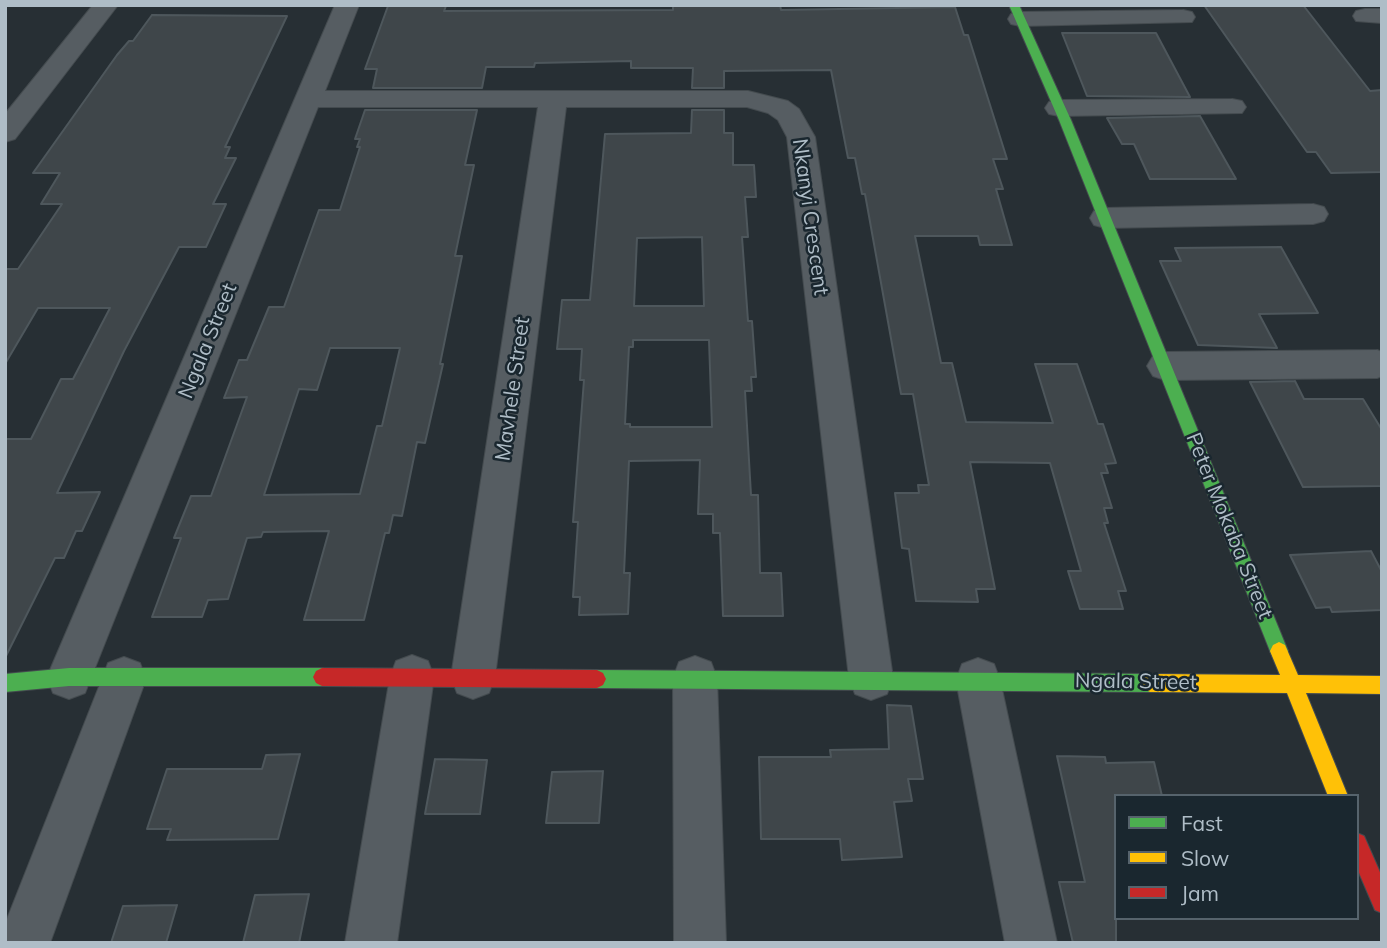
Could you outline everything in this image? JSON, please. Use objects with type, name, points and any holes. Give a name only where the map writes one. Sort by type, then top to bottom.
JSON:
[{"type":"street","points":[[5,133],[106,5]]},
{"type":"street","name":"Ngala Street","points":[[69,677],[347,5]]},
{"type":"street","name":"Peter Mokaba Street","points":[[1183,18],[1017,12],[1105,218],[1337,794]]},
{"type":"street","name":"Nkanyi Crescent","points":[[308,99],[748,99],[778,107],[795,124],[801,137],[871,678]]},
{"type":"street","name":"Mavhele Street","points":[[473,677],[553,101]]},
{"type":"street","points":[[1059,108],[1232,107]]},
{"type":"street","points":[[1105,218],[1313,214]]},
{"type":"street","points":[[1165,366],[1377,364]]},
{"type":"street","name":"Ngala Street","points":[[5,683],[69,677],[473,677],[871,678],[1294,685]]},
{"type":"street","points":[[371,943],[412,677]]},
{"type":"street","points":[[23,943],[124,678]]},
{"type":"street","points":[[695,678],[700,943]]},
{"type":"street","points":[[978,680],[1031,943]]},
{"type":"street","points":[[1294,685],[1382,685]]},
{"type":"street","points":[[1359,848],[1382,904]]},
{"type":"building","points":[[673,5],[780,5],[781,10],[955,7],[964,35],[968,35],[1007,159],[993,159],[1003,189],[996,189],[1012,245],[980,245],[978,236],[915,236],[941,363],[952,363],[966,422],[1053,423],[1035,364],[1077,364],[1098,424],[1103,424],[1116,463],[1105,464],[1108,473],[1101,473],[1112,508],[1104,508],[1108,523],[1104,523],[1126,591],[1118,591],[1123,609],[1080,609],[1068,571],[1081,571],[1050,463],[970,462],[995,589],[976,589],[978,602],[916,601],[909,549],[902,548],[895,493],[919,493],[918,485],[929,485],[913,394],[901,394],[865,194],[862,194],[855,158],[848,158],[831,70],[724,71],[724,88],[692,88],[693,68],[631,68],[631,61],[535,63],[534,67],[486,67],[482,88],[373,88],[377,69],[365,69],[388,6],[446,6],[444,11],[673,10]]},
{"type":"building","points":[[1204,5],[1303,5],[1370,91],[1382,90],[1382,172],[1331,173],[1316,152],[1307,152]]},
{"type":"building","points":[[152,15],[287,16],[225,147],[230,147],[225,158],[236,158],[213,204],[226,204],[206,247],[179,247],[124,351],[57,493],[100,492],[82,531],[76,531],[64,558],[55,558],[5,658],[5,439],[31,439],[61,379],[73,379],[110,308],[38,308],[5,364],[5,269],[18,269],[62,204],[41,204],[60,173],[33,173],[117,55],[129,41],[133,41]]},
{"type":"building","points":[[1062,33],[1156,33],[1190,97],[1087,96]]},
{"type":"building","points":[[365,110],[477,110],[465,165],[474,165],[455,256],[462,256],[440,364],[443,364],[425,443],[417,442],[402,516],[393,515],[389,533],[385,533],[364,620],[304,620],[329,531],[263,532],[261,537],[247,538],[228,599],[208,600],[202,617],[152,617],[181,538],[174,538],[191,496],[211,496],[247,397],[224,398],[239,360],[247,360],[269,307],[284,307],[319,210],[340,210],[360,147],[357,147],[360,139],[355,139]],"holes":[[[330,348],[400,348],[382,426],[377,426],[360,494],[264,495],[299,389],[317,390]]]},
{"type":"building","points":[[692,110],[724,110],[724,133],[733,133],[733,165],[754,165],[756,197],[745,197],[748,237],[742,237],[748,321],[752,321],[756,377],[751,377],[752,391],[745,391],[751,495],[758,495],[760,573],[781,573],[783,616],[723,616],[720,533],[713,533],[713,514],[698,514],[700,460],[629,461],[624,573],[630,573],[628,614],[579,615],[580,597],[573,597],[578,522],[573,522],[584,380],[580,380],[582,349],[557,349],[562,300],[590,300],[605,134],[691,133]],"holes":[[[702,237],[704,306],[634,306],[637,238]],[[633,340],[709,340],[712,427],[630,427],[630,424],[625,424],[629,347],[633,347]]]},
{"type":"building","points":[[1200,116],[1236,179],[1150,179],[1134,144],[1122,144],[1107,118]]},
{"type":"building","points":[[1281,247],[1318,313],[1259,314],[1277,348],[1198,345],[1160,261],[1181,261],[1175,248]]},
{"type":"building","points":[[1295,381],[1304,399],[1363,399],[1382,430],[1382,486],[1303,487],[1250,382]]},
{"type":"building","points":[[1371,551],[1382,572],[1382,610],[1332,612],[1330,607],[1316,608],[1290,555]]},
{"type":"building","points":[[887,705],[911,706],[923,779],[908,779],[912,801],[894,802],[902,857],[842,860],[840,839],[761,839],[759,757],[831,757],[830,750],[889,749]]},
{"type":"building","points":[[300,754],[278,839],[167,840],[171,829],[147,829],[167,769],[262,769],[266,755]]},
{"type":"building","points":[[1057,756],[1105,757],[1106,763],[1154,762],[1162,794],[1114,794],[1116,943],[1073,943],[1059,882],[1085,882]]},
{"type":"building","points":[[435,759],[487,760],[480,814],[425,814]]},
{"type":"building","points":[[603,771],[599,823],[546,823],[552,772]]},
{"type":"building","points":[[309,894],[299,943],[243,943],[255,895]]},
{"type":"building","points":[[177,905],[166,943],[111,943],[123,906]]},
{"type":"traffic: fast","points":[[1014,5],[1065,120],[1279,651]]},
{"type":"traffic: fast","points":[[5,683],[69,677],[322,677]]},
{"type":"traffic: fast","points":[[597,679],[1150,683]]},
{"type":"traffic: slow","points":[[1279,651],[1337,794]]},
{"type":"traffic: slow","points":[[1150,683],[1382,685]]},
{"type":"traffic: jam","points":[[322,677],[597,679]]},
{"type":"traffic: jam","points":[[1359,848],[1382,903]]}]
